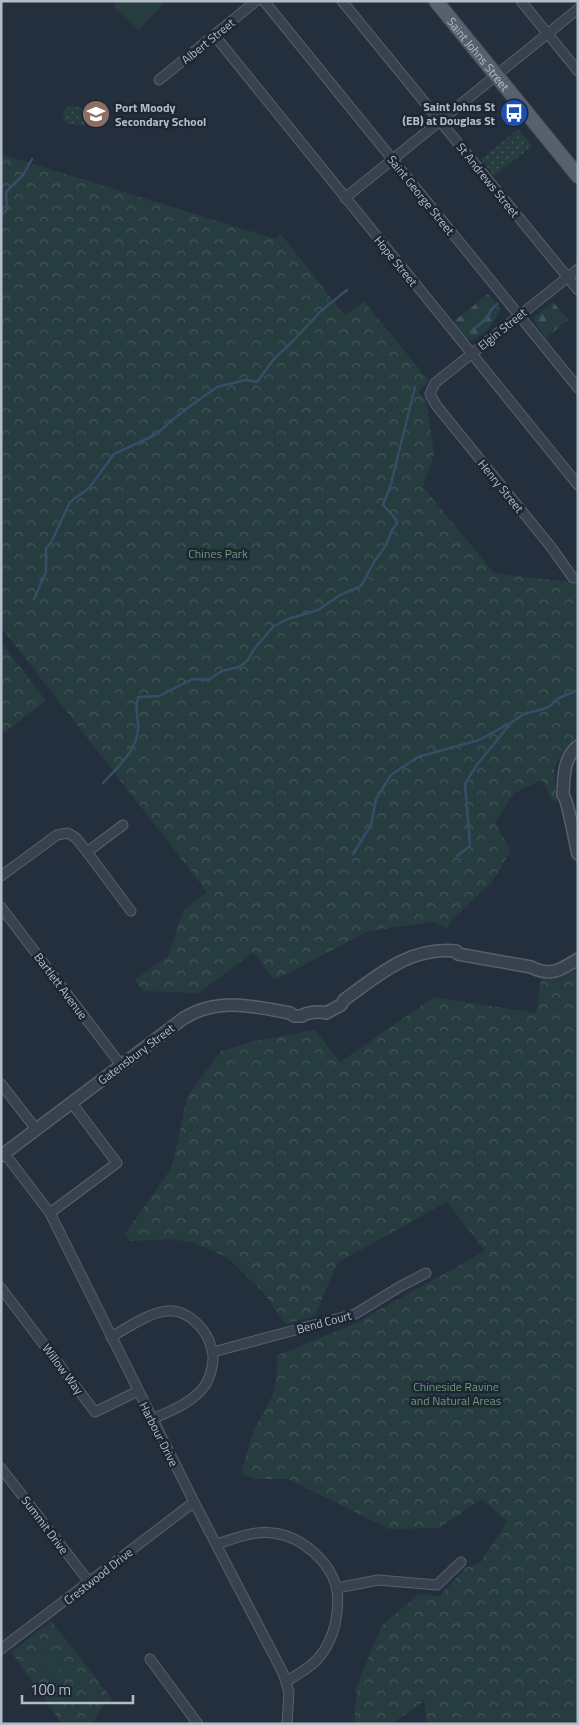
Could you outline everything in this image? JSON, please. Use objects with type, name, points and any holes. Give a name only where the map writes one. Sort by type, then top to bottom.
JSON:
[{"type":"main road","name":"Saint Johns Street","points":[[436,1],[578,176]]},
{"type":"street","name":"Albert Street","points":[[159,80],[256,1]]},
{"type":"street","name":"Saint George Street","points":[[264,1],[578,388]]},
{"type":"street","name":"St Andrews Street","points":[[342,1],[578,290]]},
{"type":"street","points":[[522,1],[578,71]]},
{"type":"street","points":[[345,198],[578,8]]},
{"type":"street","name":"Hope Street","points":[[215,36],[578,485]]},
{"type":"street","name":"Elgin Street","points":[[430,394],[436,383],[578,268]]},
{"type":"street","name":"Henry Street","points":[[430,394],[436,405],[551,547],[573,578]]},
{"type":"street","points":[[567,799],[563,794],[565,769],[569,753],[578,746]]},
{"type":"street","points":[[578,756],[572,765],[567,799],[571,829],[578,854]]},
{"type":"street","points":[[87,852],[123,825]]},
{"type":"street","points":[[1,876],[57,834],[68,833],[76,838],[131,911]]},
{"type":"street","name":"Bartlett Avenue","points":[[1,908],[121,1064]]},
{"type":"street","name":"Gatensbury Street","points":[[3,1155],[184,1018],[208,1007],[239,1004],[290,1012],[294,1016],[321,1011],[326,1013],[335,1010],[344,1000],[389,967],[423,953],[439,952],[455,956],[458,954],[531,967],[540,972],[548,973],[557,971],[578,959]]},
{"type":"street","points":[[531,967],[558,964],[578,952]]},
{"type":"street","points":[[1,1084],[36,1129]]},
{"type":"street","points":[[50,1213],[117,1163],[71,1102]]},
{"type":"street","name":"Harbour Drive","points":[[3,1155],[50,1213],[194,1502],[287,1681],[289,1692],[287,1724]]},
{"type":"street","name":"Bend Court","points":[[213,1352],[356,1314],[426,1273]]},
{"type":"street","name":"Willow Way","points":[[1,1288],[95,1412],[138,1391]]},
{"type":"street","points":[[111,1336],[155,1314],[175,1311],[185,1314],[197,1324],[208,1339],[213,1352],[208,1379],[200,1390],[187,1401],[152,1419]]},
{"type":"street","name":"Summit Drive","points":[[1,1468],[90,1583]]},
{"type":"street","name":"Crestwood Drive","points":[[1,1650],[194,1502]]},
{"type":"street","points":[[216,1544],[258,1533],[272,1533],[291,1538],[308,1548],[323,1562],[331,1574],[337,1588],[337,1617],[327,1646],[316,1661],[287,1681]]},
{"type":"street","points":[[337,1588],[378,1580],[437,1585],[461,1562]]},
{"type":"street","points":[[150,1659],[198,1724]]},
{"type":"green space","points":[[117,1],[166,1],[139,30],[113,6]]},
{"type":"green space","points":[[72,106],[83,108],[86,123],[84,126],[68,124],[65,120],[63,115],[65,109]]},
{"type":"green space","points":[[518,129],[532,146],[494,176],[481,159]]},
{"type":"green space","name":"Chines Park","points":[[1,154],[275,239],[281,234],[345,316],[364,301],[429,381],[418,392],[426,400],[434,454],[423,487],[494,573],[578,583],[578,740],[564,750],[554,769],[557,802],[553,801],[542,780],[514,793],[495,823],[511,851],[491,883],[446,928],[435,922],[366,932],[274,979],[253,952],[199,993],[143,991],[135,980],[168,956],[183,911],[207,892],[1,627]]},
{"type":"green space","points":[[488,294],[501,310],[489,328],[474,340],[465,339],[452,323]]},
{"type":"green space","points":[[553,302],[568,320],[546,338],[535,322],[534,317]]},
{"type":"green space","points":[[1,642],[46,701],[1,735]]},
{"type":"green space","name":"Chineside Ravine and Natural Areas","points":[[578,971],[578,1724],[427,1724],[424,1701],[391,1724],[354,1724],[357,1686],[382,1625],[419,1594],[440,1596],[465,1568],[480,1563],[507,1522],[482,1499],[439,1528],[389,1529],[288,1479],[254,1479],[241,1474],[253,1431],[273,1394],[278,1355],[354,1324],[485,1251],[447,1202],[337,1263],[315,1316],[285,1324],[264,1293],[228,1258],[195,1243],[174,1239],[130,1241],[125,1234],[172,1167],[187,1097],[221,1051],[255,1041],[315,1030],[340,1062],[434,997],[536,1013],[541,979]]},
{"type":"green space","points":[[51,1621],[113,1700],[103,1706],[92,1724],[62,1724],[11,1652]]},
{"type":"green space","points":[[53,1649],[65,1666],[52,1677],[39,1660]]},
{"type":"waterway","points":[[1,216],[7,209],[6,192],[23,175],[32,159]]},
{"type":"waterway","points":[[34,599],[46,572],[46,548],[51,543],[70,502],[89,488],[114,454],[155,435],[182,412],[217,387],[246,380],[257,382],[274,359],[322,310],[347,290]]},
{"type":"waterway","points":[[471,332],[488,317],[491,310],[497,304]]},
{"type":"waterway","points":[[103,783],[132,749],[138,733],[136,708],[138,697],[159,696],[193,679],[208,680],[222,671],[239,667],[247,661],[255,648],[274,626],[288,619],[318,610],[340,595],[361,586],[397,524],[396,519],[383,505],[391,484],[415,387]]},
{"type":"waterway","points":[[353,854],[371,825],[376,799],[391,775],[418,757],[479,740],[524,714],[550,706],[557,699],[578,690]]},
{"type":"waterway","points":[[457,856],[470,846],[465,784],[476,766],[510,724]]},
{"type":"place","name":"Saint Johns St (EB) at Douglas St","points":[[514,113]]},
{"type":"place","name":"Port Moody Secondary School","points":[[96,114]]}]
